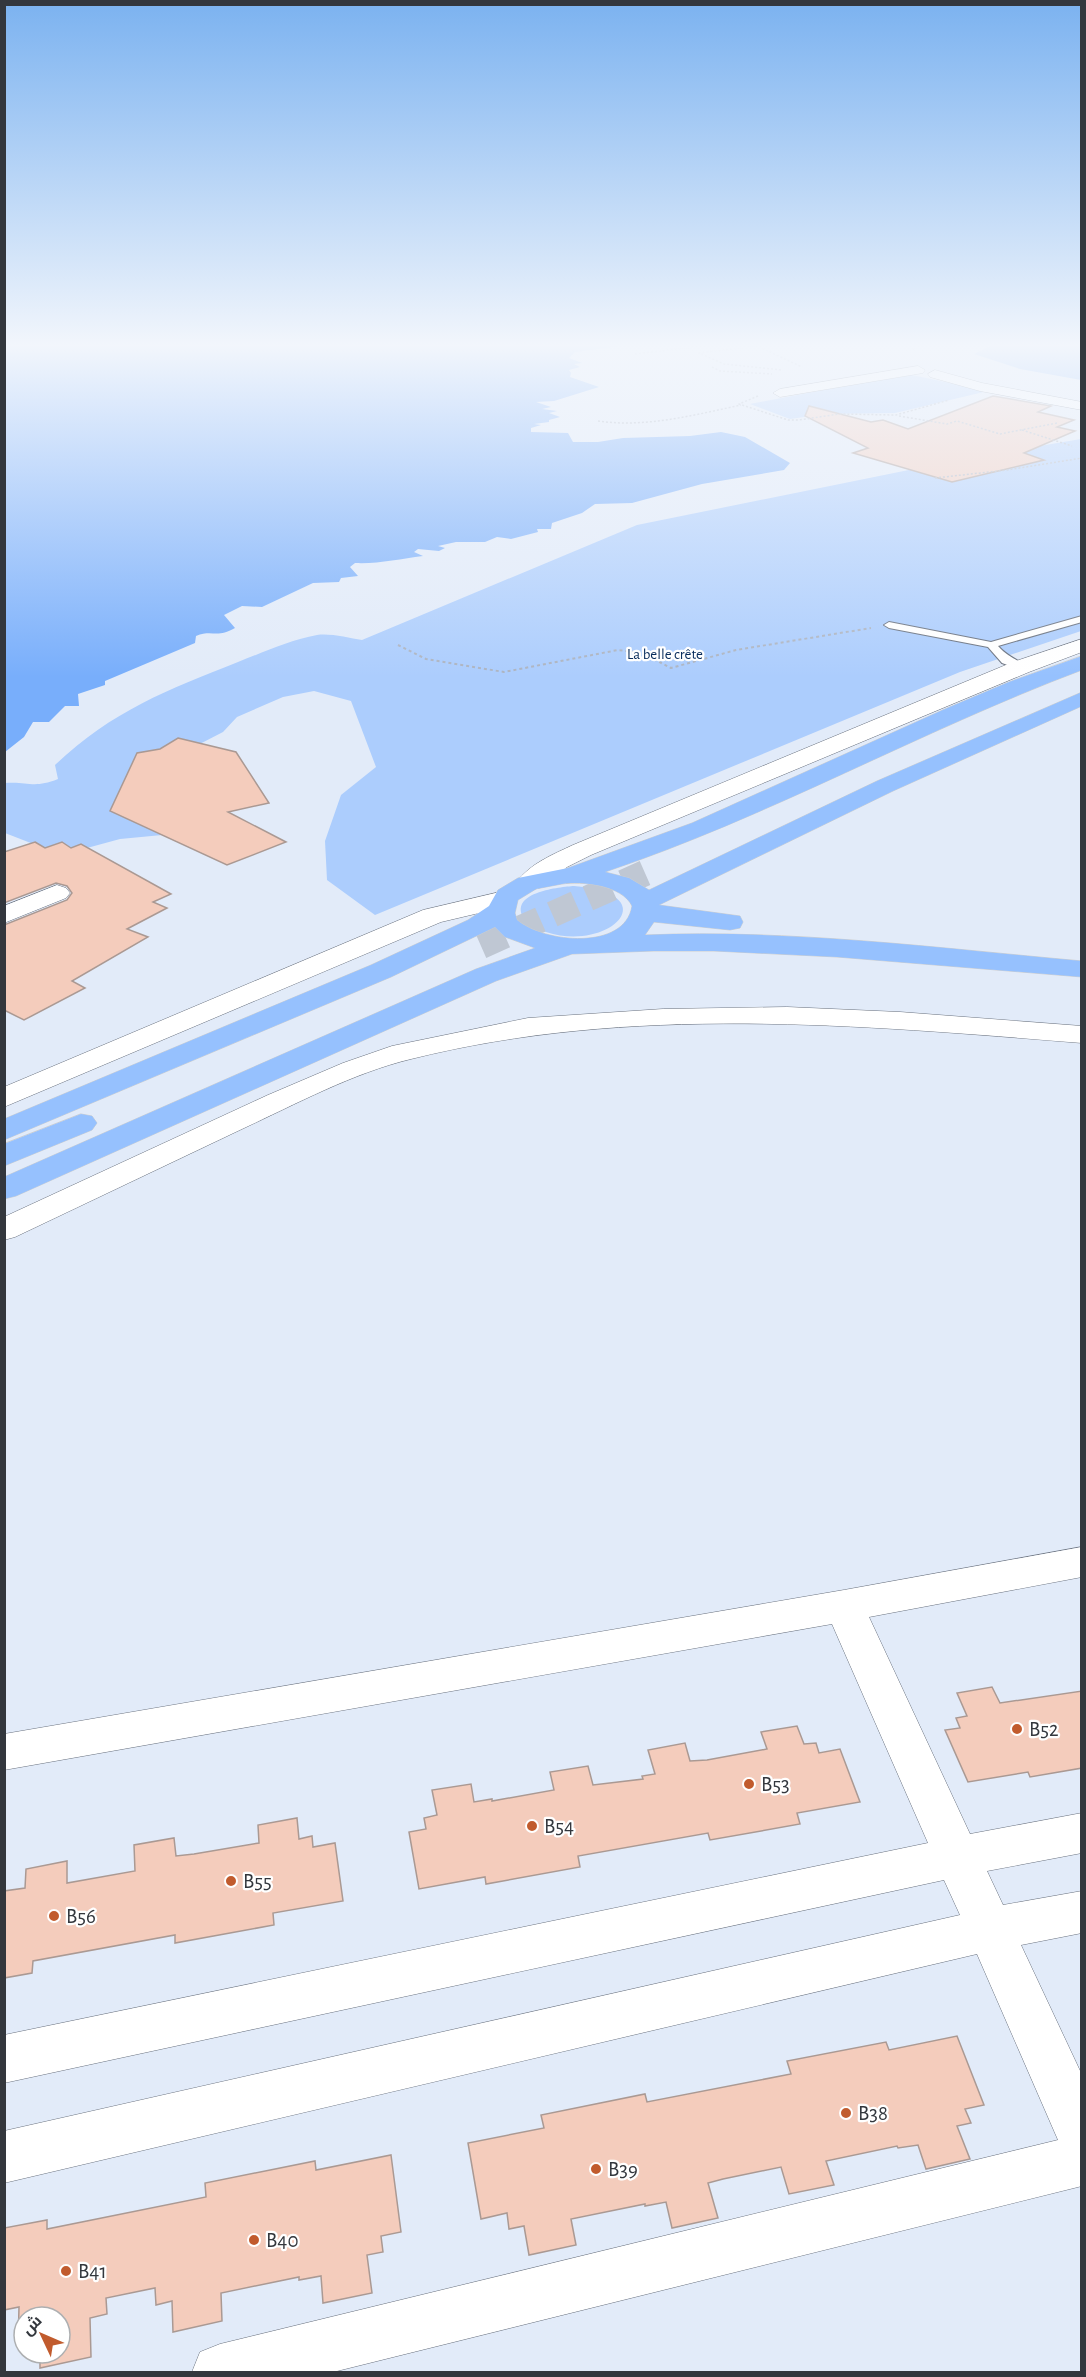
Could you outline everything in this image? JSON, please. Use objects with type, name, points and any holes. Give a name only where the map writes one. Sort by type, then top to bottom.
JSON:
[{"type":"highway","points":[[571,875],[665,844],[974,706],[1082,662]]},
{"type":"highway","points":[[1082,675],[651,875],[1082,685]]},
{"type":"highway","points":[[645,908],[704,873],[885,786],[1082,698]]},
{"type":"highway","points":[[704,873],[695,884],[692,894],[701,905],[725,915],[778,926]]},
{"type":"highway","points":[[4,1131],[381,971],[478,926],[502,905],[514,890],[530,882],[571,875],[595,877],[617,882],[634,891],[645,908],[642,924],[613,941],[524,960],[444,993],[4,1189]]},
{"type":"highway","points":[[502,905],[504,921],[513,931],[548,944],[581,946],[691,941],[748,943],[1082,969]]},
{"type":"highway","points":[[645,908],[778,926],[1082,948]]},
{"type":"highway","points":[[4,1156],[487,949],[4,1169]]},
{"type":"street","points":[[530,882],[558,862],[582,850],[1022,667],[1082,645]]},
{"type":"street","points":[[4,915],[57,893]]},
{"type":"street","points":[[4,1098],[432,916],[471,905],[502,905]]},
{"type":"street","points":[[4,1230],[278,1101],[353,1069],[402,1052],[528,1026],[663,1017],[787,1015],[900,1020],[1082,1035]]},
{"type":"street","points":[[4,1752],[1082,1562]]},
{"type":"street","points":[[844,1605],[956,1857],[992,1929],[1082,2134]]},
{"type":"street","points":[[4,2059],[956,1857],[1082,1833]]},
{"type":"street","points":[[4,2157],[992,1929],[1082,1912]]},
{"type":"street","points":[[220,2373],[1082,2160]]},
{"type":"lane","points":[[889,626],[991,645],[1082,619]]},
{"type":"lane","points":[[991,645],[1006,661],[1022,667]]},
{"type":"path","points":[[935,478],[1082,458]]},
{"type":"path","points":[[398,645],[426,658],[504,672],[618,650],[642,653],[671,668],[736,650],[889,626]]},
{"type":"green space","name":"La belle crête","points":[[981,456],[1081,456],[1081,631],[960,672],[375,915],[327,880],[325,841],[341,795],[376,767],[351,701],[314,691],[283,697],[237,717],[223,732],[190,749],[162,835],[120,839],[87,848],[41,847],[5,833],[5,783],[36,784],[58,779],[55,765],[98,730],[141,704],[212,672],[307,637],[334,635],[362,640],[637,525]]},
{"type":"green space","points":[[574,886],[602,891],[618,900],[623,910],[619,920],[607,929],[590,935],[569,936],[539,930],[523,917],[521,909],[530,896],[548,890]]},
{"type":"shaded area","points":[[5,456],[778,456],[790,463],[784,470],[702,484],[632,503],[595,504],[582,513],[552,523],[551,529],[537,529],[538,532],[511,539],[497,537],[485,542],[456,542],[438,546],[445,548],[439,551],[418,549],[414,552],[423,556],[355,563],[350,567],[358,576],[341,578],[339,582],[313,583],[262,607],[242,606],[224,615],[235,628],[219,634],[207,633],[196,636],[195,643],[105,681],[105,685],[78,694],[79,706],[65,706],[49,722],[33,722],[24,737],[5,752]]},
{"type":"building","points":[[863,456],[1032,456],[1044,460],[952,482]]},
{"type":"building","points":[[178,738],[236,752],[269,803],[228,812],[286,842],[227,865],[110,811],[137,753],[160,749]]},
{"type":"building","points":[[35,842],[45,848],[62,842],[71,848],[81,844],[171,894],[153,902],[167,908],[127,929],[148,937],[72,981],[85,988],[24,1020],[4,1010],[4,925],[67,900],[72,893],[67,886],[56,883],[4,903],[4,852]]},
{"type":"building","name":"B52","points":[[992,1687],[1000,1703],[1082,1691],[1082,1768],[1030,1777],[1028,1772],[968,1782],[945,1730],[960,1728],[956,1718],[967,1716],[957,1693]]},
{"type":"building","points":[[797,1726],[804,1744],[816,1743],[819,1753],[840,1749],[860,1802],[797,1813],[800,1824],[710,1840],[708,1833],[578,1856],[580,1867],[486,1884],[485,1877],[419,1889],[409,1832],[426,1829],[424,1818],[437,1815],[432,1790],[471,1784],[474,1802],[492,1799],[492,1801],[554,1790],[550,1772],[588,1766],[593,1785],[643,1779],[642,1776],[655,1774],[648,1750],[685,1743],[690,1761],[707,1760],[767,1749],[761,1732]]},
{"type":"building","name":"B55","points":[[297,1818],[299,1839],[312,1836],[313,1847],[335,1843],[343,1901],[273,1913],[274,1925],[175,1943],[175,1935],[33,1961],[32,1973],[4,1978],[4,1891],[25,1888],[26,1869],[67,1861],[67,1883],[135,1871],[134,1845],[174,1838],[176,1856],[194,1854],[259,1843],[258,1825]]},
{"type":"building","points":[[957,2036],[984,2105],[965,2109],[971,2123],[957,2126],[970,2159],[926,2169],[918,2145],[898,2148],[897,2146],[826,2161],[834,2185],[789,2194],[781,2167],[723,2179],[708,2183],[718,2218],[672,2228],[666,2202],[645,2206],[645,2204],[571,2219],[576,2245],[529,2255],[524,2226],[509,2229],[507,2213],[481,2219],[468,2143],[544,2128],[541,2115],[645,2094],[647,2102],[791,2074],[787,2061],[886,2042],[889,2050]]},
{"type":"building","name":"B40","points":[[391,2155],[401,2232],[381,2236],[383,2252],[367,2255],[372,2293],[323,2303],[321,2276],[299,2280],[299,2277],[221,2293],[222,2321],[173,2332],[172,2301],[156,2305],[155,2288],[106,2298],[107,2314],[90,2318],[91,2357],[72,2361],[72,2305],[12,2305],[12,2308],[4,2310],[4,2228],[47,2220],[47,2229],[206,2197],[205,2183],[315,2161],[316,2170]]},
{"type":"tunnel","points":[[481,946],[645,873]]},
{"type":"place","name":"B52","points":[[1017,1729]]},
{"type":"place","name":"B53","points":[[749,1784]]},
{"type":"place","name":"B54","points":[[532,1826]]},
{"type":"place","name":"B55","points":[[231,1881]]},
{"type":"place","name":"B56","points":[[54,1916]]},
{"type":"place","name":"B38","points":[[846,2113]]},
{"type":"place","name":"B39","points":[[596,2169]]},
{"type":"place","name":"B40","points":[[254,2240]]},
{"type":"place","name":"B41","points":[[66,2271]]}]
